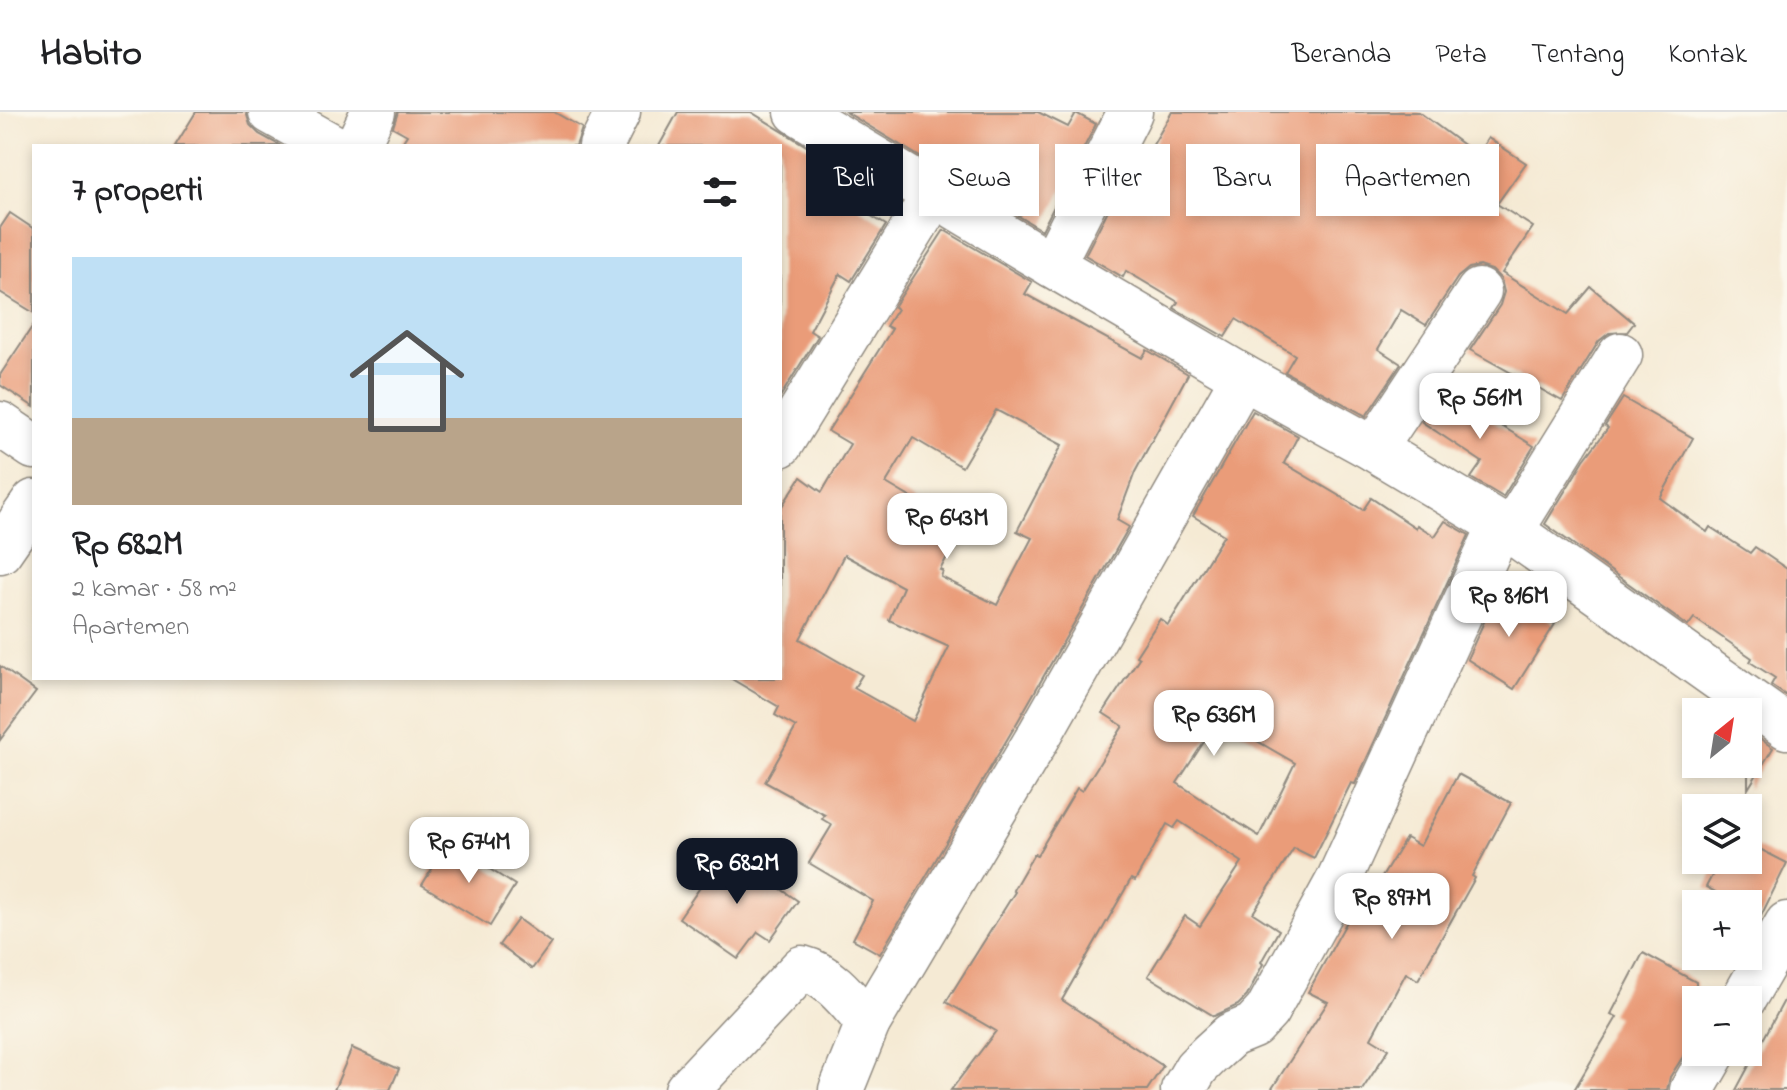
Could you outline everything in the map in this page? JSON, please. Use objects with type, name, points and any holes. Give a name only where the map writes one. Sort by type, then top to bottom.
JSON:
[{"type":"street","points":[[271,112],[328,144]]},
{"type":"street","points":[[358,144],[373,112]]},
{"type":"street","points":[[602,144],[618,112]]},
{"type":"street","points":[[797,112],[919,184]]},
{"type":"street","points":[[1052,265],[1130,112]]},
{"type":"street","points":[[782,442],[921,216]]},
{"type":"street","points":[[972,216],[1506,529],[1787,727]]},
{"type":"street","points":[[1374,449],[1479,291]]},
{"type":"street","points":[[1183,1090],[1196,1068],[1210,1054],[1231,1035],[1253,1026],[1267,1011],[1338,881],[1506,529],[1620,355]]},
{"type":"street","points":[[841,1090],[868,1023],[1040,734],[1243,377]]},
{"type":"street","points":[[0,424],[32,446]]},
{"type":"street","points":[[0,551],[32,505]]},
{"type":"street","points":[[1751,986],[1787,924]]},
{"type":"street","points":[[687,1090],[802,968],[812,970],[840,991],[868,1023]]},
{"type":"street","points":[[1692,1090],[1706,1066]]},
{"type":"building","points":[[196,112],[246,112],[250,125],[277,144],[176,144]]},
{"type":"building","points":[[398,112],[554,112],[582,128],[577,144],[401,144],[407,135],[393,127]]},
{"type":"building","points":[[678,112],[751,112],[806,146],[806,216],[871,216],[886,225],[851,281],[840,274],[810,331],[818,336],[782,394],[782,144],[660,144]]},
{"type":"building","points":[[846,112],[1038,112],[1068,127],[1076,113],[1096,124],[1086,144],[1055,144],[1055,204],[1042,230],[1019,216],[1039,216],[1039,144],[919,144],[919,156]]},
{"type":"building","points":[[1172,112],[1419,112],[1462,144],[1316,144],[1316,216],[1499,216],[1499,205],[1533,227],[1502,273],[1568,314],[1591,287],[1634,323],[1627,332],[1609,333],[1599,341],[1562,401],[1470,350],[1500,305],[1504,292],[1501,279],[1492,270],[1480,266],[1469,268],[1458,277],[1426,325],[1401,310],[1378,349],[1401,364],[1366,416],[1285,372],[1295,355],[1236,319],[1225,337],[1174,308],[1178,302],[1126,271],[1123,277],[1085,255],[1105,216],[1170,216],[1170,144],[1153,144]]},
{"type":"building","points":[[1499,145],[1526,163],[1499,201]]},
{"type":"building","points":[[10,213],[32,228],[32,312],[0,292],[0,228]]},
{"type":"building","points":[[944,230],[1032,282],[1025,294],[1142,358],[1147,350],[1188,374],[1135,472],[1117,520],[1129,527],[880,954],[853,939],[873,901],[809,863],[832,825],[822,819],[825,815],[765,782],[796,727],[775,715],[779,707],[733,680],[782,680],[782,506],[801,477],[822,492],[850,444],[828,431],[892,329],[886,326],[897,309],[894,307]],"holes":[[[996,410],[1062,445],[1017,531],[1032,538],[997,605],[941,577],[943,571],[940,570],[968,518],[942,503],[937,513],[886,483],[913,438],[962,467]],[[844,555],[903,587],[889,620],[949,647],[913,721],[854,688],[862,675],[800,639]]]},
{"type":"building","points":[[32,327],[32,406],[0,385],[0,375]]},
{"type":"building","points":[[1443,390],[1534,446],[1503,497],[1471,478],[1482,462],[1422,422]]},
{"type":"building","points":[[1623,398],[1693,438],[1660,498],[1707,532],[1710,527],[1750,553],[1755,547],[1787,569],[1787,696],[1771,685],[1775,678],[1750,662],[1752,658],[1694,618],[1688,626],[1545,524],[1584,460],[1608,428],[1605,426]]},
{"type":"building","points":[[1253,411],[1298,436],[1284,463],[1363,510],[1371,498],[1416,528],[1417,525],[1435,536],[1445,521],[1469,535],[1355,784],[1351,783],[1314,858],[1294,848],[1253,913],[1279,930],[1247,996],[1238,1005],[1214,1016],[1148,976],[1185,916],[1200,926],[1242,862],[1179,821],[1174,828],[1167,824],[1135,881],[1131,879],[1062,1000],[1163,1066],[1147,1090],[951,1090],[996,1031],[946,1002],[1015,892],[1013,890],[1034,854],[1037,855],[1077,788],[1082,791],[1123,726],[1103,713],[1139,658],[1136,656],[1160,619],[1168,625],[1224,535],[1193,516]],"holes":[[[1219,719],[1295,763],[1259,836],[1177,783]]]},
{"type":"building","points":[[1499,589],[1555,624],[1514,689],[1467,659]]},
{"type":"building","points":[[0,666],[36,692],[0,740]]},
{"type":"building","points":[[1762,740],[1773,748],[1762,766]]},
{"type":"building","points":[[1458,774],[1511,803],[1472,876],[1475,878],[1418,980],[1406,973],[1371,1038],[1389,1049],[1362,1090],[1271,1090],[1328,1002],[1308,992],[1371,878],[1379,882],[1406,838],[1420,846]]},
{"type":"building","points":[[448,843],[515,885],[490,926],[422,885]]},
{"type":"building","points":[[726,850],[798,901],[770,940],[758,932],[738,959],[679,918]]},
{"type":"building","points":[[1762,850],[1787,863],[1762,914],[1762,890],[1712,890],[1706,887],[1713,874],[1762,874]]},
{"type":"building","points":[[518,919],[551,943],[532,969],[499,945]]},
{"type":"building","points":[[1643,953],[1696,982],[1696,986],[1682,986],[1682,1058],[1670,1077],[1667,1090],[1574,1090],[1617,1017],[1611,1014]]},
{"type":"building","points":[[1787,995],[1787,1090],[1736,1090],[1749,1066],[1762,1066],[1762,1042]]},
{"type":"building","points":[[352,1048],[399,1069],[390,1090],[334,1090]]}]
